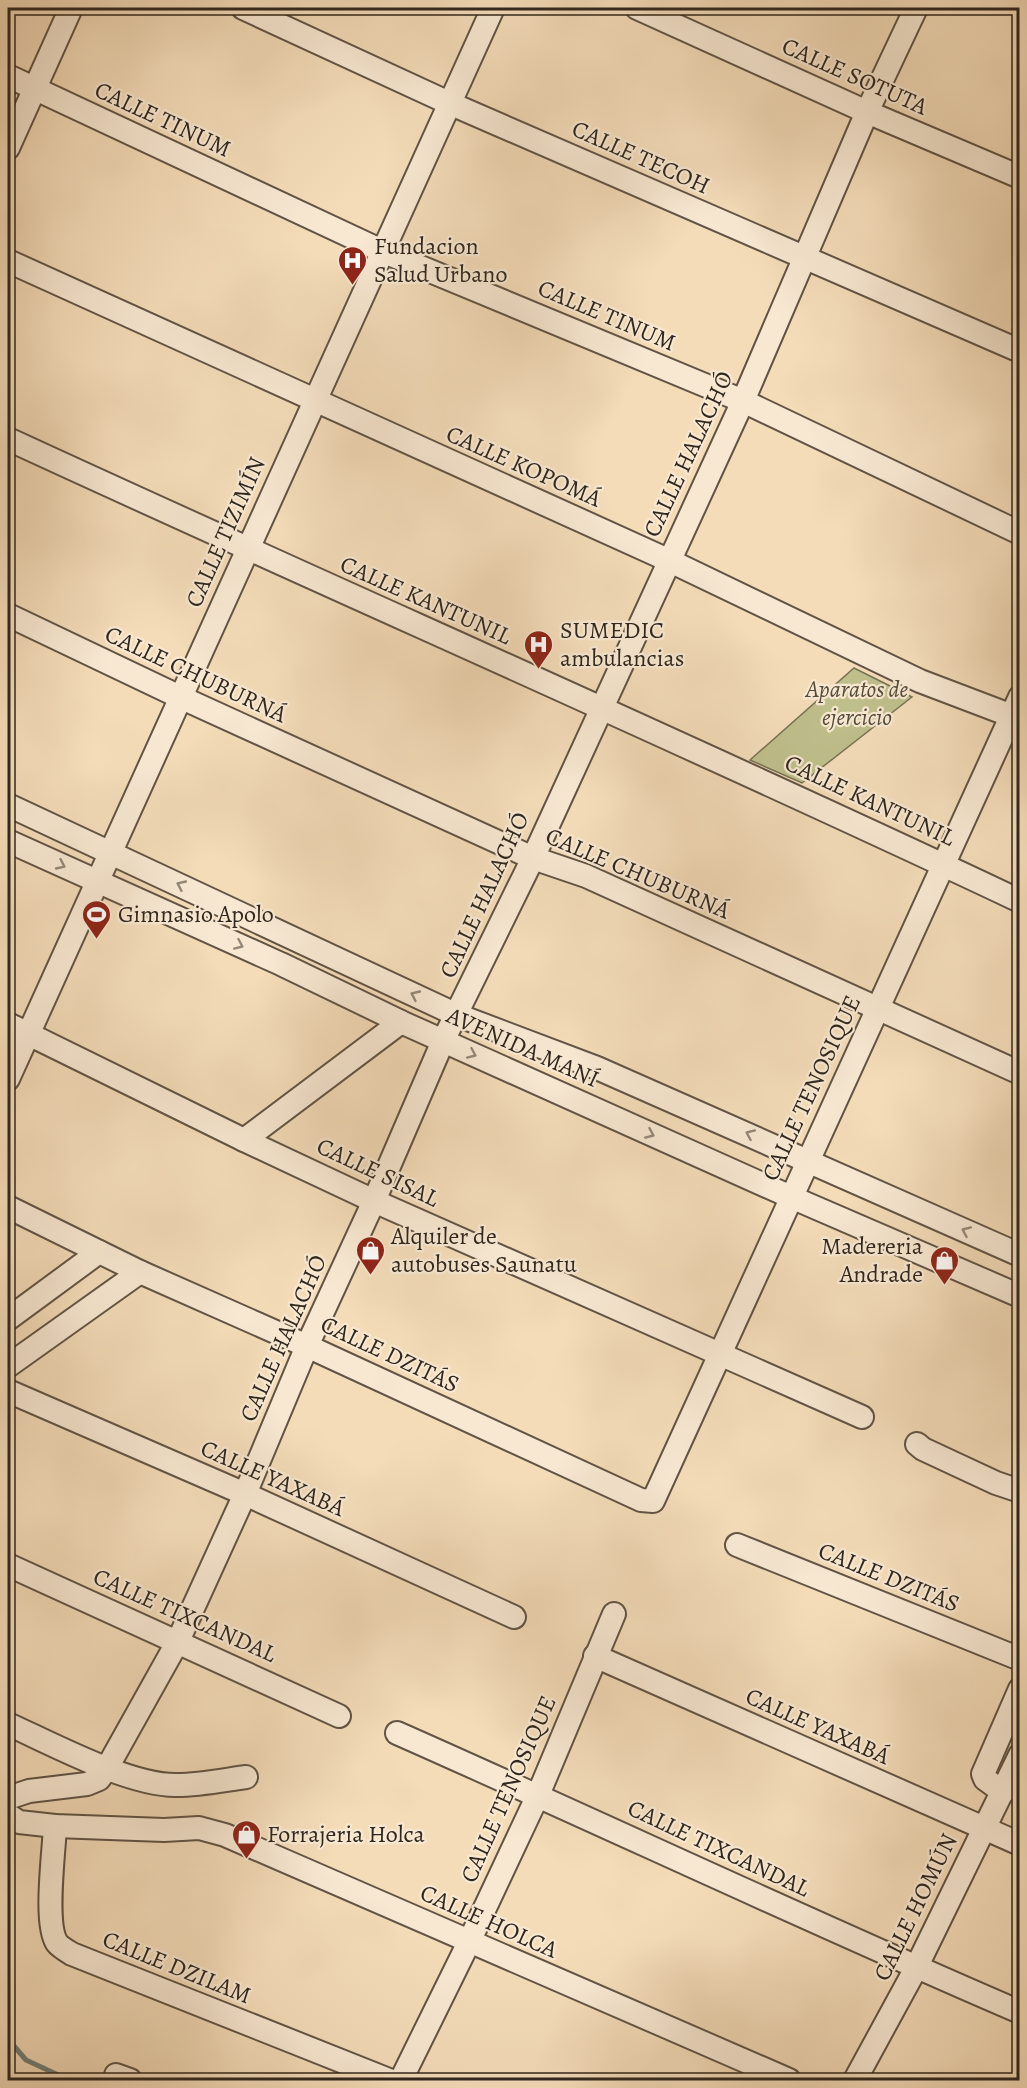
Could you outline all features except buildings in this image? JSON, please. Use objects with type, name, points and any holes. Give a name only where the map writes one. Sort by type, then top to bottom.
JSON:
[{"type":"street","points":[[8,148],[71,8]]},
{"type":"street","name":"CALLE TECOH","points":[[243,8],[449,103],[1020,351]]},
{"type":"street","name":"CALLE TIZIMÍN","points":[[8,1079],[18,1029],[97,882],[493,8]]},
{"type":"street","name":"CALLE SOTUTA","points":[[638,8],[867,112],[1020,177]]},
{"type":"street","name":"CALLE HALACHÓ","points":[[8,1798],[29,1791],[87,1784],[99,1779],[178,1641],[245,1494],[307,1346],[374,1201],[443,1041],[533,858],[743,401],[867,112],[916,8]]},
{"type":"street","name":"CALLE TINUM","points":[[8,76],[382,250],[743,401],[1020,533]]},
{"type":"street","name":"CALLE KOPOMÁ","points":[[8,261],[314,402],[668,560],[920,681],[1017,711]]},
{"type":"street","name":"CALLE KANTUNIL","points":[[8,439],[247,549],[779,787],[1020,901]]},
{"type":"street","name":"CALLE CHUBURNÁ","points":[[8,615],[180,697],[533,858],[586,876],[1020,1073]]},
{"type":"street","name":"CALLE TENOSIQUE","points":[[652,1501],[943,864],[1017,711]]},
{"type":"street","name":"AVENIDA MANÍ","points":[[8,805],[457,1015],[597,1068],[1020,1255]]},
{"type":"street","name":"AVENIDA MANÍ","points":[[8,841],[281,964],[443,1041],[791,1197],[1020,1296]]},
{"type":"street","points":[[244,1140],[401,1022]]},
{"type":"street","name":"CALLE SISAL","points":[[18,1029],[374,1201],[862,1417]]},
{"type":"street","name":"CALLE DZITÁS","points":[[8,1207],[140,1272],[307,1346],[641,1500],[652,1501]]},
{"type":"street","points":[[8,1319],[99,1252]]},
{"type":"street","points":[[8,1366],[140,1272]]},
{"type":"street","name":"CALLE YAXABÁ","points":[[8,1391],[245,1494],[514,1617]]},
{"type":"street","points":[[917,1444],[923,1449],[986,1478],[1020,1491]]},
{"type":"street","name":"CALLE DZITÁS","points":[[738,1545],[1020,1659]]},
{"type":"street","name":"CALLE TIXCANDAL","points":[[8,1565],[339,1716]]},
{"type":"street","name":"CALLE TENOSIQUE","points":[[401,2080],[538,1795],[614,1614]]},
{"type":"street","name":"CALLE YAXABÁ","points":[[595,1656],[1020,1844]]},
{"type":"street","points":[[1003,1792],[985,1779],[983,1773],[1020,1689]]},
{"type":"street","points":[[8,1724],[107,1768],[150,1783],[177,1785],[246,1777]]},
{"type":"street","name":"CALLE TIXCANDAL","points":[[397,1733],[916,1968],[1020,2012]]},
{"type":"street","name":"CALLE HOMÚN","points":[[855,2080],[916,1968],[1020,1755]]},
{"type":"street","name":"CALLE HOLCA","points":[[8,1815],[19,1822],[55,1826],[164,1830],[199,1828],[225,1835],[789,2080]]},
{"type":"street","name":"CALLE DZILAM","points":[[55,1826],[51,1913],[52,1931],[58,1944],[72,1954],[389,2080]]},
{"type":"green space","name":"Aparatos de ejercicio","points":[[854,668],[912,697],[802,783],[750,760]]},
{"type":"waterway","points":[[8,2039],[26,2060],[69,2080]]},
{"type":"place","name":"Fundacion Salud Urbano","points":[[353,286]]},
{"type":"place","name":"SUMEDIC ambulancias","points":[[539,670]]},
{"type":"place","name":"Gimnasio Apolo","points":[[97,940]]},
{"type":"place","name":"Alquiler de autobuses Saunatu","points":[[370,1276]]},
{"type":"place","name":"Madereria Andrade","points":[[944,1286]]},
{"type":"place","name":"Forrajeria Holca","points":[[246,1860]]}]
